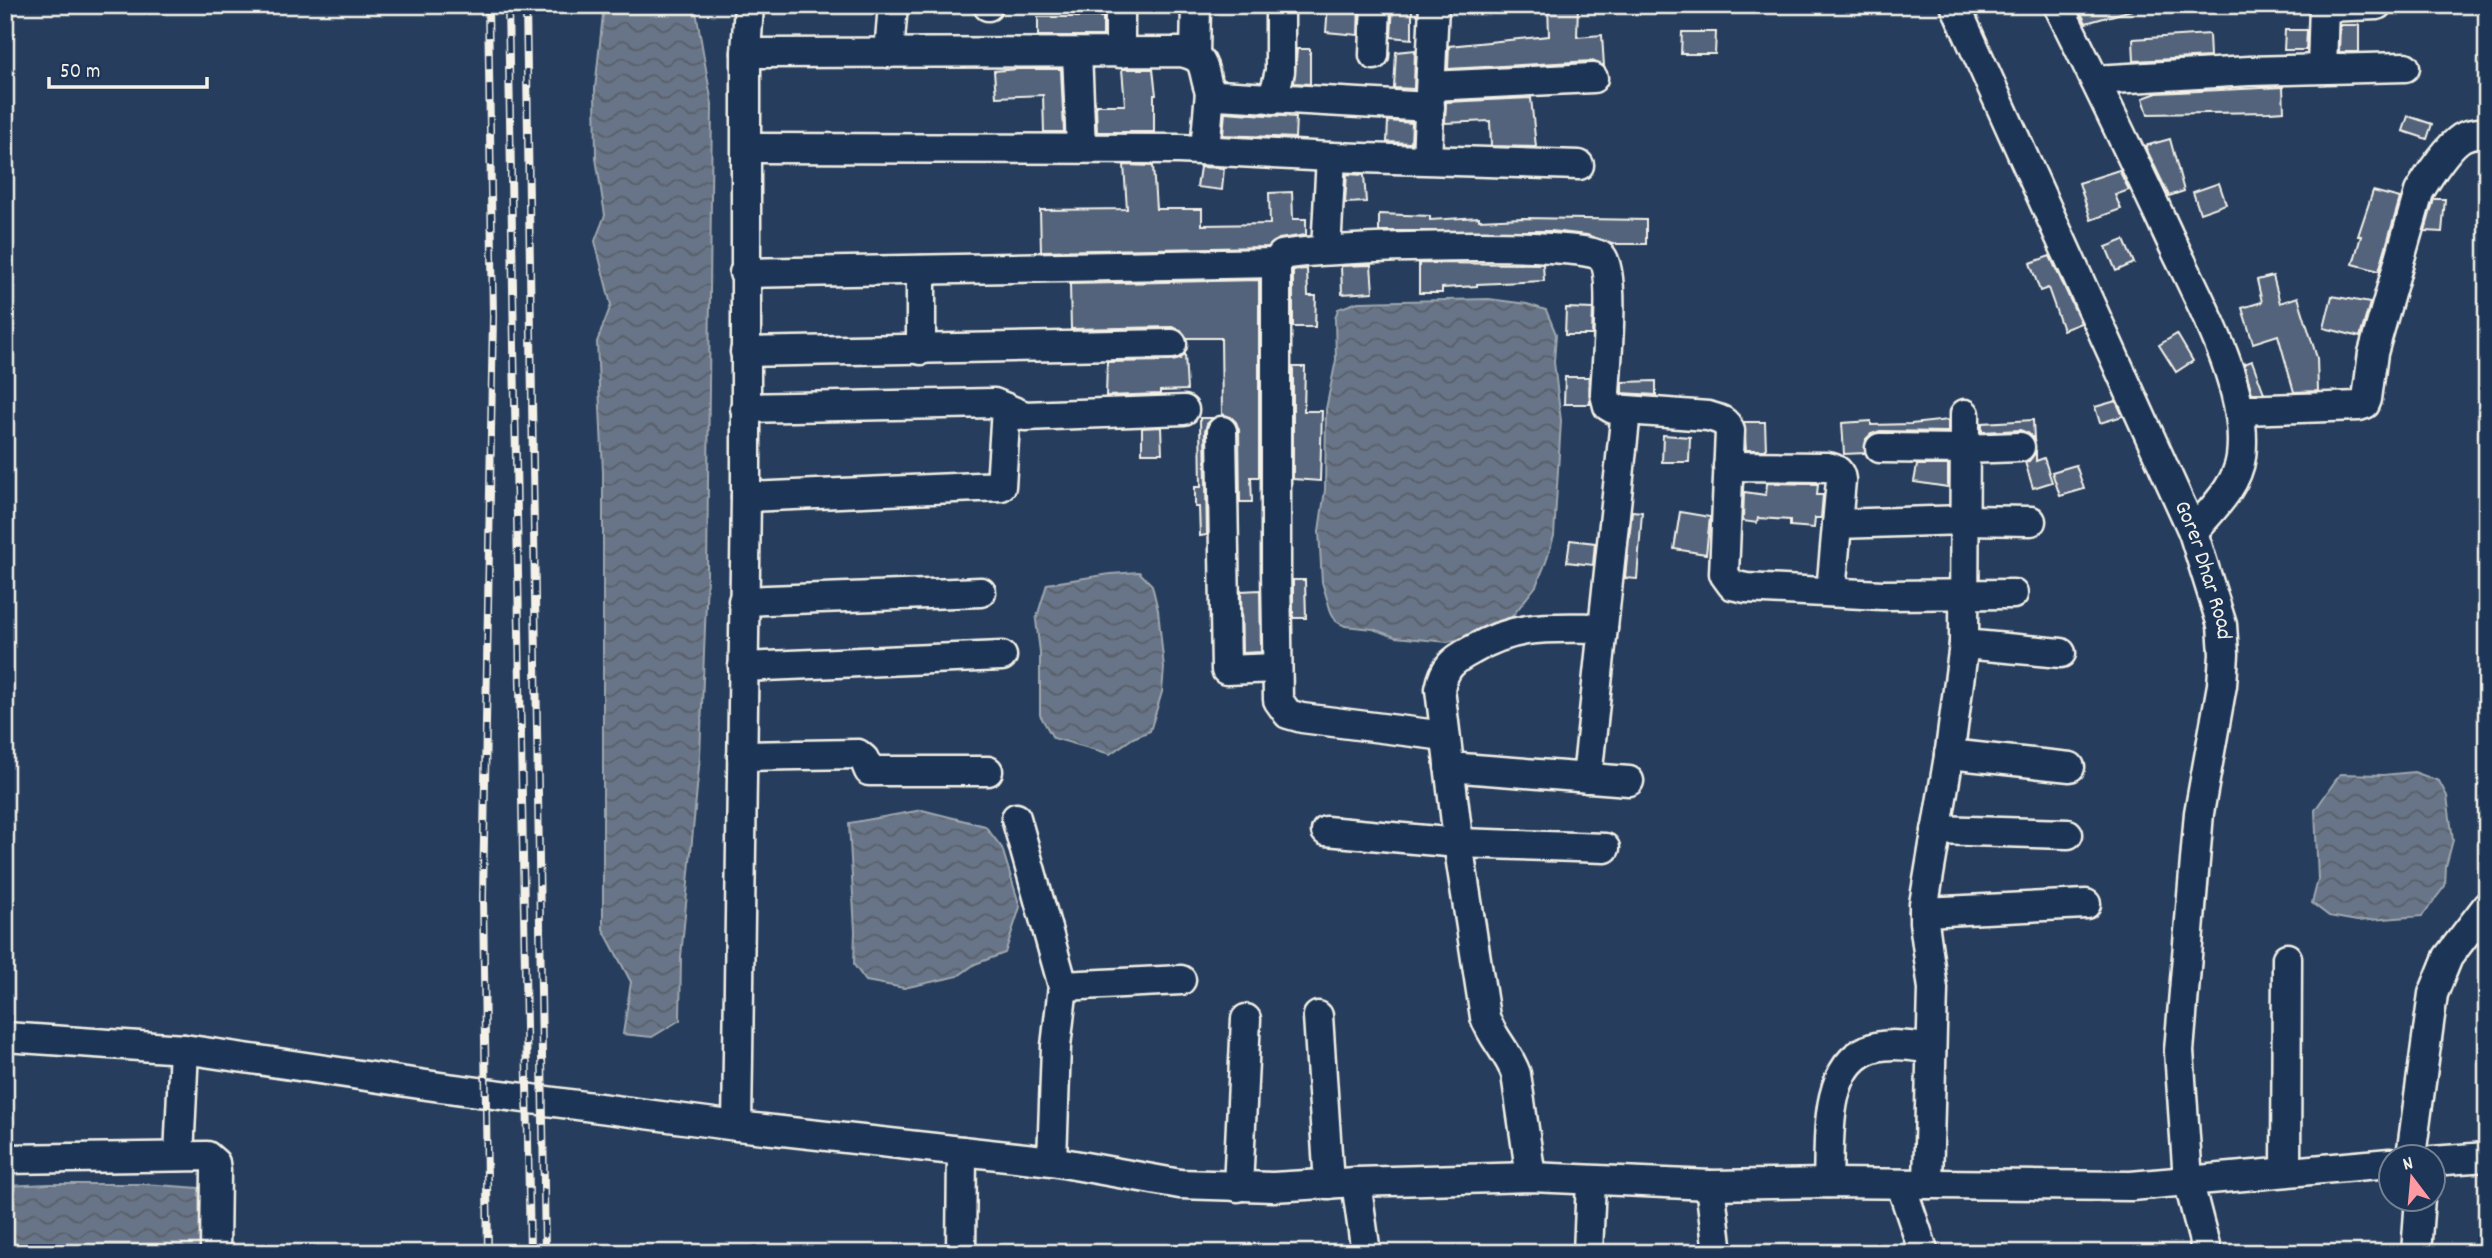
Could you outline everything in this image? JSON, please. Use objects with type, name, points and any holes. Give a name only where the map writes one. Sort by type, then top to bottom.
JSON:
[{"type":"street","points":[[737,1126],[746,497],[746,52],[749,5]]},
{"type":"street","points":[[889,53],[893,5]]},
{"type":"street","points":[[1120,5],[1120,53]]},
{"type":"street","points":[[1196,5],[1195,55],[1205,68],[1210,92],[1205,150]]},
{"type":"street","points":[[1273,99],[1280,71],[1280,5]]},
{"type":"street","points":[[1374,55],[1376,5]]},
{"type":"street","points":[[1427,159],[1434,5]]},
{"type":"street","name":"Gorer Dhar Road","points":[[1955,5],[2193,532],[2222,625],[2222,685],[2199,813],[2180,1038],[2188,1180],[2207,1253]]},
{"type":"street","points":[[2058,5],[2214,334],[2240,410],[2241,456],[2232,485],[2193,532]]},
{"type":"street","points":[[2322,69],[2324,6],[2377,5]]},
{"type":"street","points":[[746,52],[1181,52],[1195,55]]},
{"type":"street","points":[[1077,53],[1081,148]]},
{"type":"street","points":[[2095,80],[2405,67]]},
{"type":"street","points":[[1210,92],[1217,95],[1273,99],[1430,96],[1593,78]]},
{"type":"street","points":[[2240,410],[2365,404],[2375,346],[2419,192],[2428,176],[2460,138],[2487,132]]},
{"type":"street","points":[[747,148],[1205,150],[1579,165]]},
{"type":"street","points":[[1326,250],[1331,157]]},
{"type":"street","points":[[1445,736],[1302,718],[1288,714],[1278,700],[1276,263],[1282,255],[1326,250],[1548,247],[1597,252],[1603,258],[1607,269],[1609,290],[1606,402],[1614,409],[1626,411],[1722,419],[1730,431],[1724,567],[1727,581],[1746,588],[1882,595],[2013,594]]},
{"type":"street","points":[[744,273],[1276,263]]},
{"type":"street","points":[[920,270],[921,350]]},
{"type":"street","points":[[745,352],[1172,344]]},
{"type":"street","points":[[745,408],[994,403],[1025,416],[1184,410]]},
{"type":"street","points":[[746,497],[1001,486],[1006,408]]},
{"type":"street","points":[[1587,778],[1626,411]]},
{"type":"street","points":[[1924,1253],[1915,1185],[1931,1048],[1932,969],[1924,912],[1964,644],[1965,414]]},
{"type":"street","points":[[1222,431],[1226,670],[1276,668]]},
{"type":"street","points":[[1880,448],[2020,447]]},
{"type":"street","points":[[1728,467],[1835,467],[1840,476],[1830,592]]},
{"type":"street","points":[[1837,524],[1964,520],[2031,522]]},
{"type":"street","points":[[743,601],[981,592]]},
{"type":"street","points":[[1531,1177],[1513,1063],[1490,1030],[1485,1017],[1458,843],[1440,690],[1443,675],[1455,660],[1498,636],[1517,630],[1603,628]]},
{"type":"street","points":[[1964,644],[2062,653]]},
{"type":"street","points":[[743,667],[1002,656]]},
{"type":"street","points":[[742,756],[858,754],[869,771],[988,771]]},
{"type":"street","points":[[1949,754],[2070,767]]},
{"type":"street","points":[[1449,767],[1629,781]]},
{"type":"street","points":[[1016,818],[1063,986],[1056,1046],[1052,1161]]},
{"type":"street","points":[[1936,830],[2068,834]]},
{"type":"street","points":[[1326,831],[1458,843],[1605,848]]},
{"type":"street","points":[[1924,912],[2086,904]]},
{"type":"street","points":[[2413,1142],[2433,994],[2448,957],[2487,906]]},
{"type":"street","points":[[2286,1171],[2287,958]]},
{"type":"street","points":[[1063,986],[1181,980]]},
{"type":"street","points":[[1318,1016],[1343,1183],[1366,1253]]},
{"type":"street","points":[[1238,1187],[1245,1019]]},
{"type":"street","points":[[5,1037],[184,1049],[440,1087],[737,1126],[1052,1161],[1180,1184],[1238,1187],[1531,1177],[1710,1185],[2141,1185],[2376,1164]]},
{"type":"street","points":[[1828,1183],[1833,1103],[1836,1084],[1844,1069],[1854,1057],[1867,1049],[1898,1046],[1931,1048]]},
{"type":"street","points":[[179,1156],[184,1049]]},
{"type":"street","points":[[961,1253],[962,1151]]},
{"type":"street","points":[[5,1159],[207,1156],[215,1163],[215,1253]]},
{"type":"street","points":[[2446,1160],[2487,1157]]},
{"type":"street","points":[[1588,1253],[1591,1181]]},
{"type":"street","points":[[1710,1185],[1718,1253]]},
{"type":"street","points":[[2416,1253],[2419,1212]]},
{"type":"water","points":[[604,5],[695,5],[712,104],[707,576],[700,756],[681,957],[680,1020],[652,1037],[623,1034],[631,982],[603,929],[603,472],[597,342],[611,305],[595,241],[605,215],[596,158],[595,89]]},
{"type":"water","points":[[1489,299],[1527,304],[1546,310],[1556,334],[1554,362],[1561,421],[1554,536],[1536,586],[1510,619],[1496,629],[1448,642],[1395,637],[1373,629],[1345,626],[1336,621],[1331,612],[1322,582],[1319,531],[1325,490],[1326,409],[1336,360],[1335,319],[1338,309],[1358,302]]},
{"type":"water","points":[[1139,572],[1152,585],[1158,610],[1164,668],[1162,692],[1150,731],[1133,738],[1110,754],[1053,738],[1040,715],[1040,652],[1036,620],[1047,584]]},
{"type":"water","points":[[2414,772],[2439,781],[2447,796],[2453,840],[2446,866],[2445,886],[2422,916],[2357,921],[2329,916],[2312,903],[2318,880],[2315,810],[2340,774],[2383,775]]},
{"type":"water","points":[[922,810],[985,826],[1002,848],[1020,907],[1005,953],[975,964],[958,976],[904,988],[866,981],[854,965],[855,931],[849,823]]},
{"type":"water","points":[[144,1184],[199,1188],[200,1253],[5,1253],[5,1186]]},
{"type":"building","points":[[1328,5],[1359,5],[1358,35],[1326,32]]},
{"type":"building","points":[[1393,5],[1412,5],[1412,39],[1391,37]]},
{"type":"building","points":[[1548,5],[1578,5],[1577,37],[1602,35],[1604,66],[1592,61],[1448,69],[1449,46],[1549,36]]},
{"type":"building","points":[[2077,5],[2132,5],[2132,10],[2086,23]]},
{"type":"building","points":[[1038,17],[1103,17],[1103,36],[1038,36]]},
{"type":"building","points":[[2340,25],[2359,25],[2359,52],[2339,52]]},
{"type":"building","points":[[2285,30],[2307,30],[2306,50],[2284,50]]},
{"type":"building","points":[[1682,32],[1716,32],[1715,54],[1681,54]]},
{"type":"building","points":[[2209,34],[2210,57],[2134,61],[2133,39]]},
{"type":"building","points":[[1297,49],[1310,49],[1310,84],[1294,83]]},
{"type":"building","points":[[1415,50],[1414,89],[1394,88],[1396,52]]},
{"type":"building","points":[[1061,69],[1064,132],[1044,132],[1043,95],[996,97],[994,71]]},
{"type":"building","points":[[1122,69],[1153,69],[1156,95],[1154,132],[1097,132],[1096,105],[1125,105]]},
{"type":"building","points":[[2283,87],[2284,111],[2148,114],[2143,98],[2157,93]]},
{"type":"building","points":[[1531,98],[1536,147],[1491,146],[1490,121],[1445,123],[1446,102]]},
{"type":"building","points":[[1225,112],[1296,117],[1295,138],[1223,135]]},
{"type":"building","points":[[2408,116],[2432,124],[2427,139],[2403,131]]},
{"type":"building","points":[[1388,121],[1412,123],[1411,143],[1387,142]]},
{"type":"building","points":[[2170,139],[2184,191],[2169,196],[2145,146]]},
{"type":"building","points":[[1124,165],[1153,166],[1156,209],[1202,209],[1202,225],[1270,224],[1269,193],[1292,192],[1293,219],[1306,219],[1306,235],[1279,239],[1268,247],[1041,251],[1040,210],[1127,209]]},
{"type":"building","points":[[1200,167],[1224,168],[1222,190],[1197,187]]},
{"type":"building","points":[[2119,170],[2129,190],[2115,195],[2121,209],[2091,220],[2079,183]]},
{"type":"building","points":[[1347,174],[1364,175],[1366,202],[1345,203]]},
{"type":"building","points":[[2219,183],[2226,204],[2200,213],[2193,192]]},
{"type":"building","points":[[2373,191],[2400,198],[2379,271],[2353,264],[2361,236],[2358,236]]},
{"type":"building","points":[[2434,199],[2445,199],[2442,232],[2425,231]]},
{"type":"building","points":[[1379,214],[1430,216],[1430,220],[1479,217],[1479,220],[1646,220],[1646,244],[1612,244],[1587,235],[1551,231],[1379,231]]},
{"type":"building","points":[[2124,240],[2134,263],[2116,271],[2106,247]]},
{"type":"building","points":[[2050,256],[2081,323],[2063,330],[2048,288],[2040,291],[2030,263]]},
{"type":"building","points":[[1419,263],[1543,264],[1544,281],[1477,284],[1442,288],[1442,293],[1419,293]]},
{"type":"building","points":[[1371,265],[1373,292],[1342,294],[1341,266]]},
{"type":"building","points":[[1307,269],[1308,296],[1316,296],[1315,327],[1293,327],[1293,270]]},
{"type":"building","points":[[2273,276],[2280,303],[2298,297],[2317,358],[2318,391],[2294,392],[2278,335],[2253,343],[2242,308],[2262,302],[2257,280]]},
{"type":"building","points":[[1259,280],[1259,477],[1251,477],[1252,502],[1240,502],[1239,430],[1231,417],[1222,414],[1221,338],[1187,338],[1181,330],[1172,327],[1071,329],[1070,284]]},
{"type":"building","points":[[2332,296],[2370,303],[2360,337],[2324,328]]},
{"type":"building","points":[[1566,308],[1593,309],[1592,335],[1565,335]]},
{"type":"building","points":[[2177,334],[2193,361],[2176,372],[2159,345]]},
{"type":"building","points":[[1185,354],[1187,390],[1106,396],[1107,362],[1172,361]]},
{"type":"building","points":[[2252,361],[2264,393],[2252,393],[2244,364]]},
{"type":"building","points":[[1293,367],[1305,367],[1304,411],[1322,411],[1320,481],[1293,479]]},
{"type":"building","points":[[1565,377],[1589,377],[1590,404],[1564,404]]},
{"type":"building","points":[[1656,381],[1656,395],[1622,393],[1622,382]]},
{"type":"building","points":[[2116,401],[2123,416],[2100,423],[2095,407]]},
{"type":"building","points":[[1200,418],[1213,418],[1205,431],[1207,535],[1200,536],[1195,487],[1201,487]]},
{"type":"building","points":[[1948,420],[1948,432],[1880,431],[1866,439],[1865,453],[1844,454],[1842,423],[1871,421],[1871,425],[1911,424]]},
{"type":"building","points":[[2033,420],[2034,439],[2020,430],[1982,432],[1982,423]]},
{"type":"building","points":[[1744,422],[1765,422],[1766,450],[1746,450]]},
{"type":"building","points":[[1161,427],[1162,453],[1142,453],[1142,428]]},
{"type":"building","points":[[1663,435],[1690,437],[1689,462],[1662,462]]},
{"type":"building","points":[[2036,452],[2036,461],[2044,458],[2052,482],[2033,488],[2025,462]]},
{"type":"building","points":[[1917,465],[1948,465],[1948,487],[1914,482]]},
{"type":"building","points":[[2076,465],[2084,489],[2060,496],[2052,472]]},
{"type":"building","points":[[1767,483],[1818,484],[1817,495],[1823,495],[1821,518],[1815,518],[1814,528],[1790,526],[1790,520],[1758,518],[1757,523],[1743,521],[1744,492],[1766,495]]},
{"type":"building","points":[[1632,511],[1642,512],[1637,579],[1625,578]]},
{"type":"building","points":[[1680,512],[1710,517],[1706,554],[1674,549]]},
{"type":"building","points":[[1570,540],[1595,543],[1593,565],[1567,562]]},
{"type":"building","points":[[1293,580],[1305,580],[1306,618],[1293,618]]},
{"type":"building","points":[[1260,590],[1261,652],[1242,653],[1241,591]]},
{"type":"railway","points":[[488,5],[493,316],[483,897],[488,1253]]},
{"type":"railway","points":[[508,5],[530,1253]]},
{"type":"railway","points":[[526,5],[545,1253]]}]
